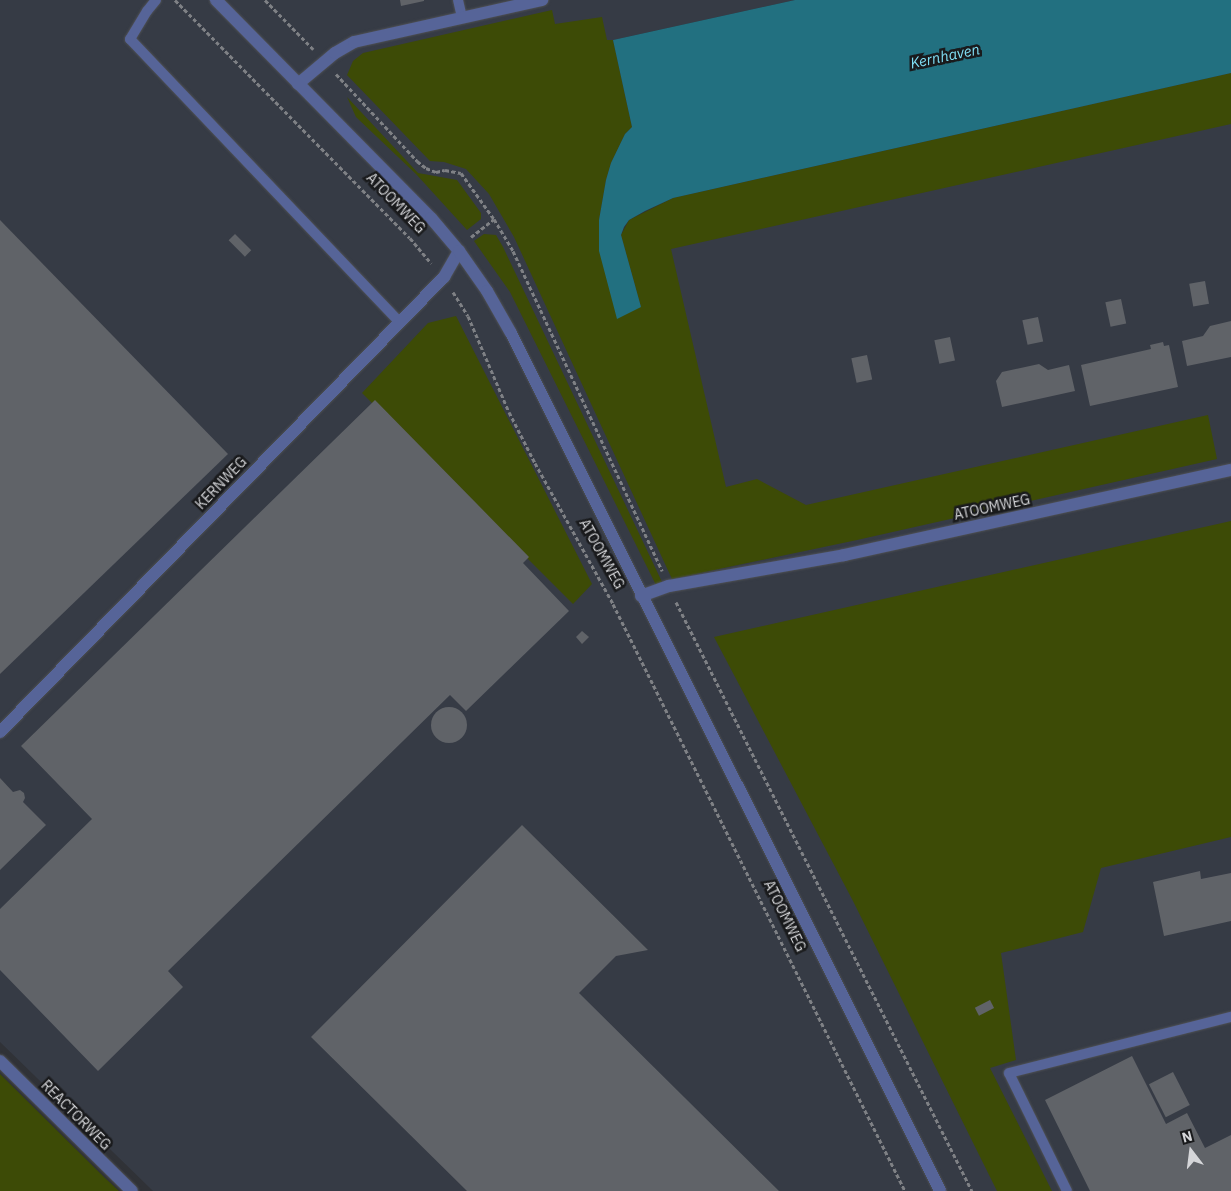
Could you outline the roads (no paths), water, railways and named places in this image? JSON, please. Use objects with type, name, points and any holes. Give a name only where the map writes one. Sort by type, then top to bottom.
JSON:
[{"type":"street","name":"ATOOMWEG","points":[[216,0],[431,218],[459,251],[487,291],[511,333],[940,1191]]},
{"type":"street","points":[[298,84],[335,53],[354,42],[542,0]]},
{"type":"street","name":"KERNWEG","points":[[0,732],[444,277],[459,251]]},
{"type":"street","name":"ATOOMWEG","points":[[641,596],[669,586],[844,554],[1231,470]]},
{"type":"street","name":"REACTORWEG","points":[[0,1061],[132,1191]]},
{"type":"lane","points":[[156,0],[130,39],[399,321]]},
{"type":"lane","points":[[458,0],[462,18]]},
{"type":"lane","points":[[1067,1191],[1009,1073],[1231,1017]]},
{"type":"water","name":"Kernhaven","points":[[795,0],[1231,0],[1231,73],[673,198],[629,220],[624,227],[621,235],[641,307],[617,319],[599,251],[599,220],[611,163],[625,134],[632,127],[613,40]]}]
